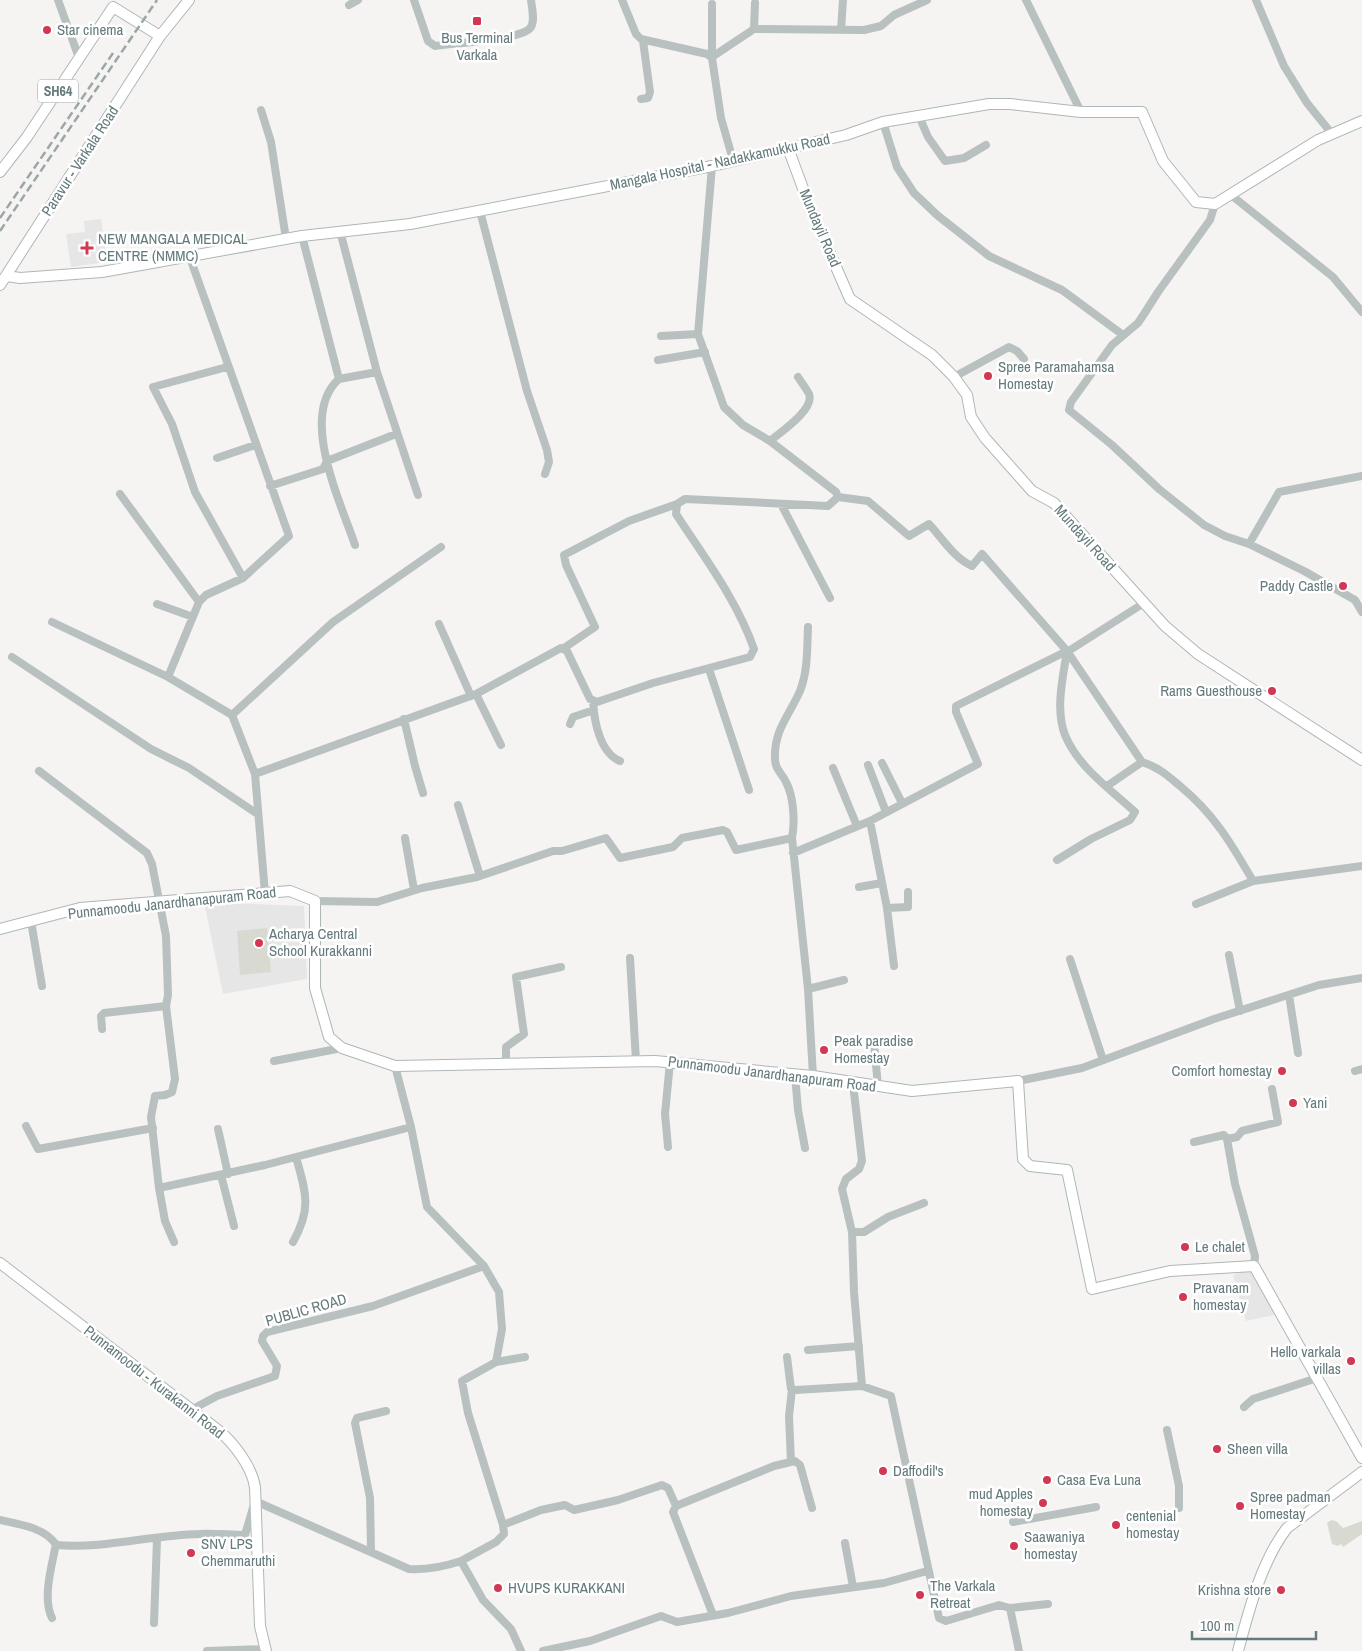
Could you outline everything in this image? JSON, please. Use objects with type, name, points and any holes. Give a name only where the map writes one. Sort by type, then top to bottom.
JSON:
[{"type":"main road","name":"Paravur - Varkala Road","points":[[0,285],[160,36],[189,0]]},
{"type":"main road","name":"SH64","points":[[0,172],[28,138],[114,3],[160,36]]},
{"type":"main road","name":"Mangala Hospital - Nadakkamukku Road","points":[[7,276],[20,278],[102,272],[302,236],[410,224],[712,166],[846,135],[883,122],[1000,104],[1081,112],[1142,112],[1163,161],[1196,202],[1215,204]]},
{"type":"main road","points":[[1215,204],[1318,140],[1362,121]]},
{"type":"main road","name":"Mundayil Road","points":[[788,148],[811,210],[850,299],[932,355],[954,377],[967,395],[972,417],[985,438],[1032,490],[1054,504],[1165,626],[1198,654],[1362,760]]},
{"type":"main road","name":"Punnamoodu Janardhanapuram Road","points":[[0,929],[80,908],[290,891],[315,901]]},
{"type":"main road","points":[[315,901],[315,988],[329,1037],[342,1048]]},
{"type":"main road","name":"Punnamoodu Janardhanapuram Road","points":[[342,1048],[395,1066],[670,1062],[794,1076],[813,1076],[853,1084],[912,1091],[986,1082],[1018,1081]]},
{"type":"main road","points":[[1018,1081],[1023,1159],[1030,1166],[1067,1170],[1092,1289],[1170,1272],[1254,1266],[1362,1458]]},
{"type":"main road","name":"Punnamoodu - Kurakanni Road","points":[[0,1263],[222,1433],[240,1455],[252,1477],[255,1501],[260,1626],[266,1650]]},
{"type":"main road","points":[[1238,1651],[1255,1594],[1279,1539],[1287,1528],[1362,1472]]},
{"type":"street","points":[[58,0],[79,58]]},
{"type":"street","points":[[349,5],[358,0]]},
{"type":"street","points":[[414,0],[428,41],[435,46],[511,37],[526,32],[532,22],[531,0]]},
{"type":"street","points":[[622,0],[636,34],[643,41],[712,57],[754,29],[864,30],[881,26],[894,15],[927,0]]},
{"type":"street","points":[[841,30],[844,0]]},
{"type":"street","points":[[1026,0],[1081,112]]},
{"type":"street","points":[[1256,0],[1284,66],[1307,103],[1332,134]]},
{"type":"street","points":[[754,29],[755,3]]},
{"type":"street","points":[[712,4],[712,57],[721,118],[733,160]]},
{"type":"street","points":[[641,99],[648,98],[650,92],[643,41]]},
{"type":"street","points":[[261,110],[271,142],[286,239]]},
{"type":"street","points":[[919,116],[928,137],[945,161],[964,158],[986,145]]},
{"type":"street","points":[[883,122],[897,167],[914,192],[937,215],[989,256],[1062,290],[1123,334]]},
{"type":"street","points":[[712,166],[698,334],[724,407],[743,425],[770,441],[836,492],[838,497]]},
{"type":"street","points":[[1231,195],[1333,278],[1362,312]]},
{"type":"street","points":[[1215,204],[1210,220],[1138,323],[1123,334],[1104,354],[1071,402],[1069,410],[1159,489],[1204,525],[1225,536],[1249,544],[1355,600],[1362,612]]},
{"type":"street","points":[[480,211],[527,391],[547,450],[549,462],[545,474]]},
{"type":"street","points":[[340,231],[377,372],[396,434],[418,495]]},
{"type":"street","points":[[302,236],[338,379]]},
{"type":"street","points":[[168,677],[200,602],[206,595],[243,578],[288,536],[189,255]]},
{"type":"street","points":[[661,336],[698,334]]},
{"type":"street","points":[[954,377],[1006,348],[1017,351],[1024,359]]},
{"type":"street","points":[[658,360],[705,352]]},
{"type":"street","points":[[227,367],[153,387],[172,424],[195,492],[243,578]]},
{"type":"street","points":[[355,545],[323,449],[322,414],[329,387],[338,379],[377,372]]},
{"type":"street","points":[[770,441],[803,412],[809,403],[809,395],[798,377]]},
{"type":"street","points":[[270,486],[323,469],[327,461],[396,434]]},
{"type":"street","points":[[217,458],[255,444]]},
{"type":"street","points":[[1249,544],[1279,492],[1362,476]]},
{"type":"street","points":[[120,494],[200,602]]},
{"type":"street","points":[[254,774],[473,695],[551,652],[564,648],[594,627],[564,561],[564,556],[630,522],[677,504],[685,499],[828,506],[838,497],[868,501],[910,536],[929,524],[954,554],[963,562],[972,566],[982,554],[1067,651],[1142,762],[1157,766],[1201,804],[1226,834],[1253,881]]},
{"type":"street","points":[[570,724],[574,716],[594,706],[597,702],[660,681],[750,657],[754,649],[732,600],[676,514],[677,504]]},
{"type":"street","points":[[781,504],[830,598]]},
{"type":"street","points":[[232,715],[334,622],[441,547]]},
{"type":"street","points":[[793,853],[870,821],[978,764],[956,712],[956,706],[1067,651],[1144,603]]},
{"type":"street","points":[[157,604],[193,617]]},
{"type":"street","points":[[52,622],[168,677],[232,715],[254,774],[264,893]]},
{"type":"street","points":[[439,624],[473,695],[501,745]]},
{"type":"street","points":[[808,627],[807,665],[800,690],[776,736],[775,759],[777,771],[786,782],[794,826],[792,838],[793,853],[808,989],[813,1076]]},
{"type":"street","points":[[564,648],[594,706],[608,753],[610,757],[620,761]]},
{"type":"street","points":[[1057,860],[1091,839],[1130,820],[1135,812],[1080,761],[1065,735],[1061,714],[1061,689],[1067,651]]},
{"type":"street","points":[[12,657],[151,749],[189,768],[256,813]]},
{"type":"street","points":[[709,669],[749,790]]},
{"type":"street","points":[[404,719],[423,793]]},
{"type":"street","points":[[1106,786],[1142,762]]},
{"type":"street","points":[[882,763],[902,803]]},
{"type":"street","points":[[868,765],[886,812]]},
{"type":"street","points":[[833,768],[857,826]]},
{"type":"street","points":[[39,771],[148,853],[161,902],[166,936],[168,996],[166,1006],[175,1079],[172,1092],[165,1096],[155,1096],[151,1117],[158,1188],[165,1221],[174,1242]]},
{"type":"street","points":[[458,805],[480,876]]},
{"type":"street","points":[[870,821],[882,882],[894,966]]},
{"type":"street","points":[[315,901],[377,902],[414,890],[480,876],[554,851],[606,838],[620,858],[673,847],[682,838],[724,830],[727,832],[736,850],[792,838]]},
{"type":"street","points":[[405,838],[414,890]]},
{"type":"street","points":[[1196,904],[1253,881],[1362,866]]},
{"type":"street","points":[[859,888],[882,882]]},
{"type":"street","points":[[886,908],[908,907],[908,892]]},
{"type":"street","points":[[30,921],[42,986]]},
{"type":"street","points":[[1229,955],[1240,1011]]},
{"type":"street","points":[[630,958],[636,1061]]},
{"type":"street","points":[[1070,960],[1103,1060]]},
{"type":"street","points":[[506,1064],[506,1047],[524,1034],[516,977],[561,967]]},
{"type":"street","points":[[1018,1081],[1082,1068],[1240,1011],[1319,985],[1362,978]]},
{"type":"street","points":[[808,989],[844,980]]},
{"type":"street","points":[[1289,995],[1298,1053]]},
{"type":"street","points":[[102,1029],[101,1016],[104,1013],[166,1006]]},
{"type":"street","points":[[874,1042],[878,1087]]},
{"type":"street","points":[[274,1061],[342,1048]]},
{"type":"street","points":[[668,1147],[665,1114],[670,1062]]},
{"type":"street","points":[[395,1066],[411,1127],[427,1207],[484,1266],[498,1288],[501,1301],[502,1329],[496,1362]]},
{"type":"street","points":[[794,1076],[805,1148]]},
{"type":"street","points":[[853,1084],[862,1161],[859,1169],[846,1179],[842,1189],[852,1232],[854,1292],[862,1386]]},
{"type":"street","points":[[1227,1140],[1237,1137],[1242,1131],[1278,1122],[1272,1089]]},
{"type":"street","points":[[26,1126],[38,1149],[153,1128]]},
{"type":"street","points":[[158,1188],[224,1175],[411,1127]]},
{"type":"street","points":[[218,1129],[224,1175],[234,1226]]},
{"type":"street","points":[[1194,1142],[1224,1135],[1227,1140],[1237,1189],[1255,1256],[1254,1266]]},
{"type":"street","points":[[293,1242],[301,1228],[307,1203],[296,1157]]},
{"type":"street","points":[[852,1232],[864,1232],[888,1216],[924,1203]]},
{"type":"street","name":"PUBLIC ROAD","points":[[191,1410],[217,1396],[275,1376],[277,1366],[262,1341],[263,1336],[267,1332],[373,1306],[484,1266]]},
{"type":"street","points":[[808,1350],[859,1346]]},
{"type":"street","points":[[56,1544],[87,1546],[198,1534],[245,1535],[255,1501],[409,1569],[424,1570],[443,1567],[461,1561],[496,1542],[504,1534],[503,1525],[468,1413],[462,1381],[496,1362],[525,1357]]},
{"type":"street","points":[[787,1357],[792,1389],[789,1416],[792,1462]]},
{"type":"street","points":[[1244,1407],[1253,1399],[1317,1378]]},
{"type":"street","points":[[792,1389],[862,1386],[891,1396],[927,1571],[939,1618],[946,1621],[998,1605],[1010,1608],[1048,1604]]},
{"type":"street","points":[[371,1552],[370,1498],[355,1423],[357,1418],[386,1411]]},
{"type":"street","points":[[1167,1430],[1179,1486],[1179,1508]]},
{"type":"street","points":[[676,1506],[774,1466],[792,1462],[800,1465],[812,1508]]},
{"type":"street","points":[[503,1525],[541,1510],[565,1505],[574,1510],[618,1500],[663,1485],[668,1488],[676,1506],[674,1512],[713,1615]]},
{"type":"street","points":[[1012,1522],[1096,1507]]},
{"type":"street","points":[[0,1520],[44,1532],[51,1536],[56,1544],[49,1591],[52,1618]]},
{"type":"street","points":[[154,1623],[157,1539]]},
{"type":"street","points":[[845,1543],[853,1587]]},
{"type":"street","points":[[461,1561],[483,1600],[511,1629],[521,1651]]},
{"type":"street","points":[[543,1651],[590,1641],[661,1616],[677,1622],[728,1614],[792,1596],[884,1582],[927,1571]]},
{"type":"street","points":[[1010,1608],[1019,1651]]},
{"type":"street","points":[[206,1651],[266,1650]]},
{"type":"shaded area","name":"NEW MANGALA MEDICAL CENTRE (NMMC)","points":[[101,219],[107,262],[71,267],[66,234],[85,232],[84,221]]},
{"type":"shaded area","name":"Acharya Central School Kurakkanni","points":[[204,902],[304,906],[307,979],[223,994]]},
{"type":"shaded area","points":[[267,928],[271,972],[240,975],[237,931]]},
{"type":"shaded area","points":[[1254,1268],[1279,1314],[1246,1321],[1233,1275]]},
{"type":"shaded area","points":[[1331,1520],[1336,1521],[1343,1528],[1362,1521],[1362,1534],[1343,1547],[1341,1544],[1338,1546],[1332,1544],[1327,1523]]},
{"type":"railway","points":[[0,231],[157,0]]},
{"type":"railway","points":[[0,218],[113,53]]},
{"type":"place","name":"Bus Terminal Varkala","points":[[477,21]]},
{"type":"place","name":"Star cinema","points":[[47,30]]},
{"type":"place","name":"NEW MANGALA MEDICAL CENTRE (NMMC)","points":[[87,248]]},
{"type":"place","name":"Spree Paramahamsa Homestay","points":[[988,376]]},
{"type":"place","name":"Paddy Castle","points":[[1343,586]]},
{"type":"place","name":"Rams Guesthouse","points":[[1272,691]]},
{"type":"place","name":"Acharya Central School Kurakkanni","points":[[259,943]]},
{"type":"place","name":"Peak paradise Homestay","points":[[824,1050]]},
{"type":"place","name":"Comfort homestay","points":[[1282,1071]]},
{"type":"place","name":"Yani","points":[[1293,1103]]},
{"type":"place","name":"Le chalet","points":[[1185,1247]]},
{"type":"place","name":"Pravanam homestay","points":[[1183,1297]]},
{"type":"place","name":"Hello varkala villas","points":[[1351,1361]]},
{"type":"place","name":"Sheen villa","points":[[1217,1449]]},
{"type":"place","name":"Daffodil's","points":[[883,1471]]},
{"type":"place","name":"Casa Eva Luna","points":[[1047,1480]]},
{"type":"place","name":"mud Apples homestay","points":[[1043,1503]]},
{"type":"place","name":"Spree padman Homestay","points":[[1240,1506]]},
{"type":"place","name":"centenial homestay","points":[[1116,1525]]},
{"type":"place","name":"Saawaniya homestay","points":[[1014,1546]]},
{"type":"place","name":"SNV LPS Chemmaruthi","points":[[191,1553]]},
{"type":"place","name":"HVUPS KURAKKANI","points":[[498,1588]]},
{"type":"place","name":"Krishna store","points":[[1281,1590]]},
{"type":"place","name":"The Varkala Retreat","points":[[920,1595]]}]
